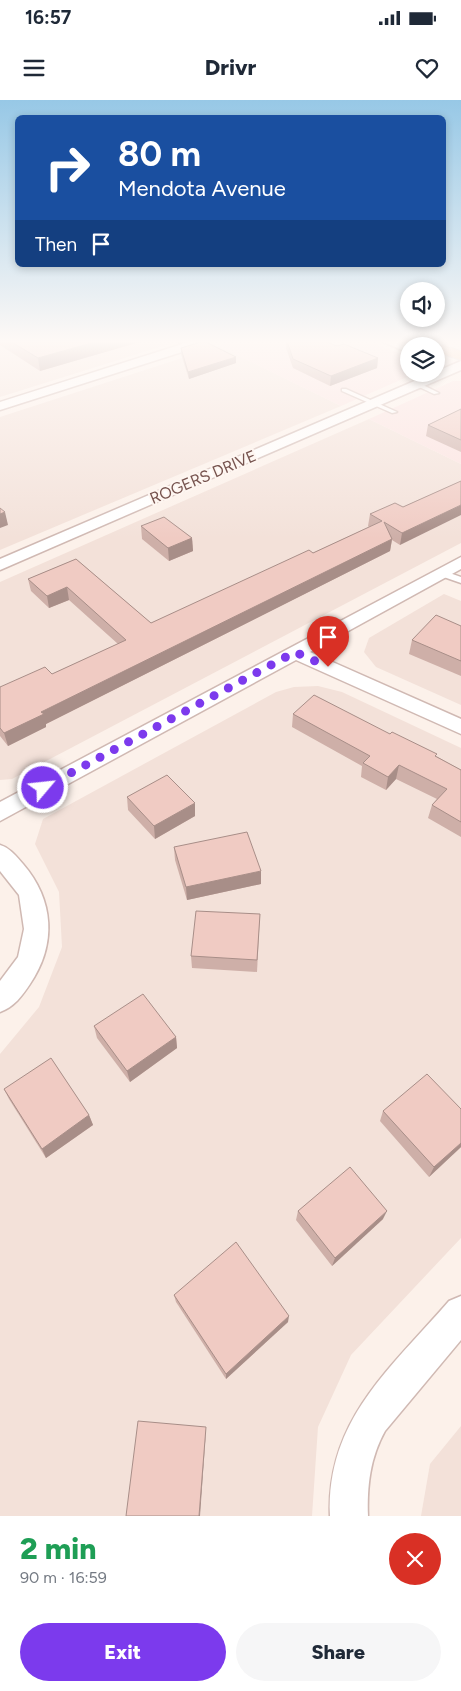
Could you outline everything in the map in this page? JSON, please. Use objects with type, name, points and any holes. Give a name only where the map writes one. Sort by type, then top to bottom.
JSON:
[{"type":"street","name":"ROGERS DRIVE","points":[[0,564],[365,407]]},
{"type":"street","points":[[0,812],[461,562]]},
{"type":"street","points":[[295,652],[461,727]]},
{"type":"street","points":[[0,854],[28,888],[35,903],[38,931],[33,957],[20,979],[0,1000]]},
{"type":"street","points":[[349,1516],[352,1467],[363,1433],[372,1418],[461,1313]]},
{"type":"lane","points":[[383,407],[394,412]]},
{"type":"lane","points":[[441,573],[461,580]]},
{"type":"shaded area","points":[[31,407],[338,407],[0,550],[0,417]]},
{"type":"shaded area","points":[[395,407],[461,407],[461,464],[369,419]]},
{"type":"shaded area","points":[[369,419],[461,464],[461,543],[12,779],[0,780],[0,582]]},
{"type":"shaded area","points":[[444,594],[461,601],[461,705],[376,667],[364,652],[369,638]]},
{"type":"shaded area","points":[[318,686],[342,692],[461,748],[461,1238],[351,1355],[318,1427],[312,1516],[0,1516],[0,1054],[39,1007],[62,947],[59,892],[35,844],[43,819],[276,692],[294,687]]},
{"type":"shaded area","points":[[461,1426],[461,1516],[421,1516],[430,1464]]},
{"type":"building","points":[[461,409],[461,440],[428,425]]},
{"type":"building","points":[[461,481],[461,505],[402,533],[384,522],[392,539],[41,712],[44,714],[4,733],[0,728],[0,687],[45,667],[52,674],[126,640],[67,587],[47,596],[28,579],[76,559],[151,623],[309,550],[313,553],[382,521],[370,514],[395,503],[403,507]]},
{"type":"building","points":[[164,517],[192,538],[168,548],[141,526]]},
{"type":"building","points":[[436,615],[461,626],[461,661],[412,640]]},
{"type":"building","points":[[314,695],[390,734],[392,732],[437,754],[435,756],[461,770],[461,822],[432,805],[447,789],[399,765],[388,777],[363,763],[370,756],[293,714]]},
{"type":"building","points":[[167,775],[195,803],[154,826],[127,797]]},
{"type":"building","points":[[247,832],[261,871],[186,887],[174,847]]},
{"type":"building","points":[[196,911],[260,914],[257,960],[191,956]]},
{"type":"building","points":[[143,994],[176,1037],[127,1071],[94,1026]]},
{"type":"building","points":[[51,1058],[89,1115],[42,1149],[4,1089]]},
{"type":"building","points":[[427,1074],[461,1109],[461,1143],[434,1167],[383,1111]]},
{"type":"building","points":[[350,1167],[387,1211],[335,1258],[298,1211]]},
{"type":"building","points":[[236,1242],[289,1316],[226,1374],[174,1295]]},
{"type":"building","points":[[138,1421],[206,1427],[199,1516],[126,1516]]},
{"type":"route","points":[[43,788],[295,652],[328,667]]}]
